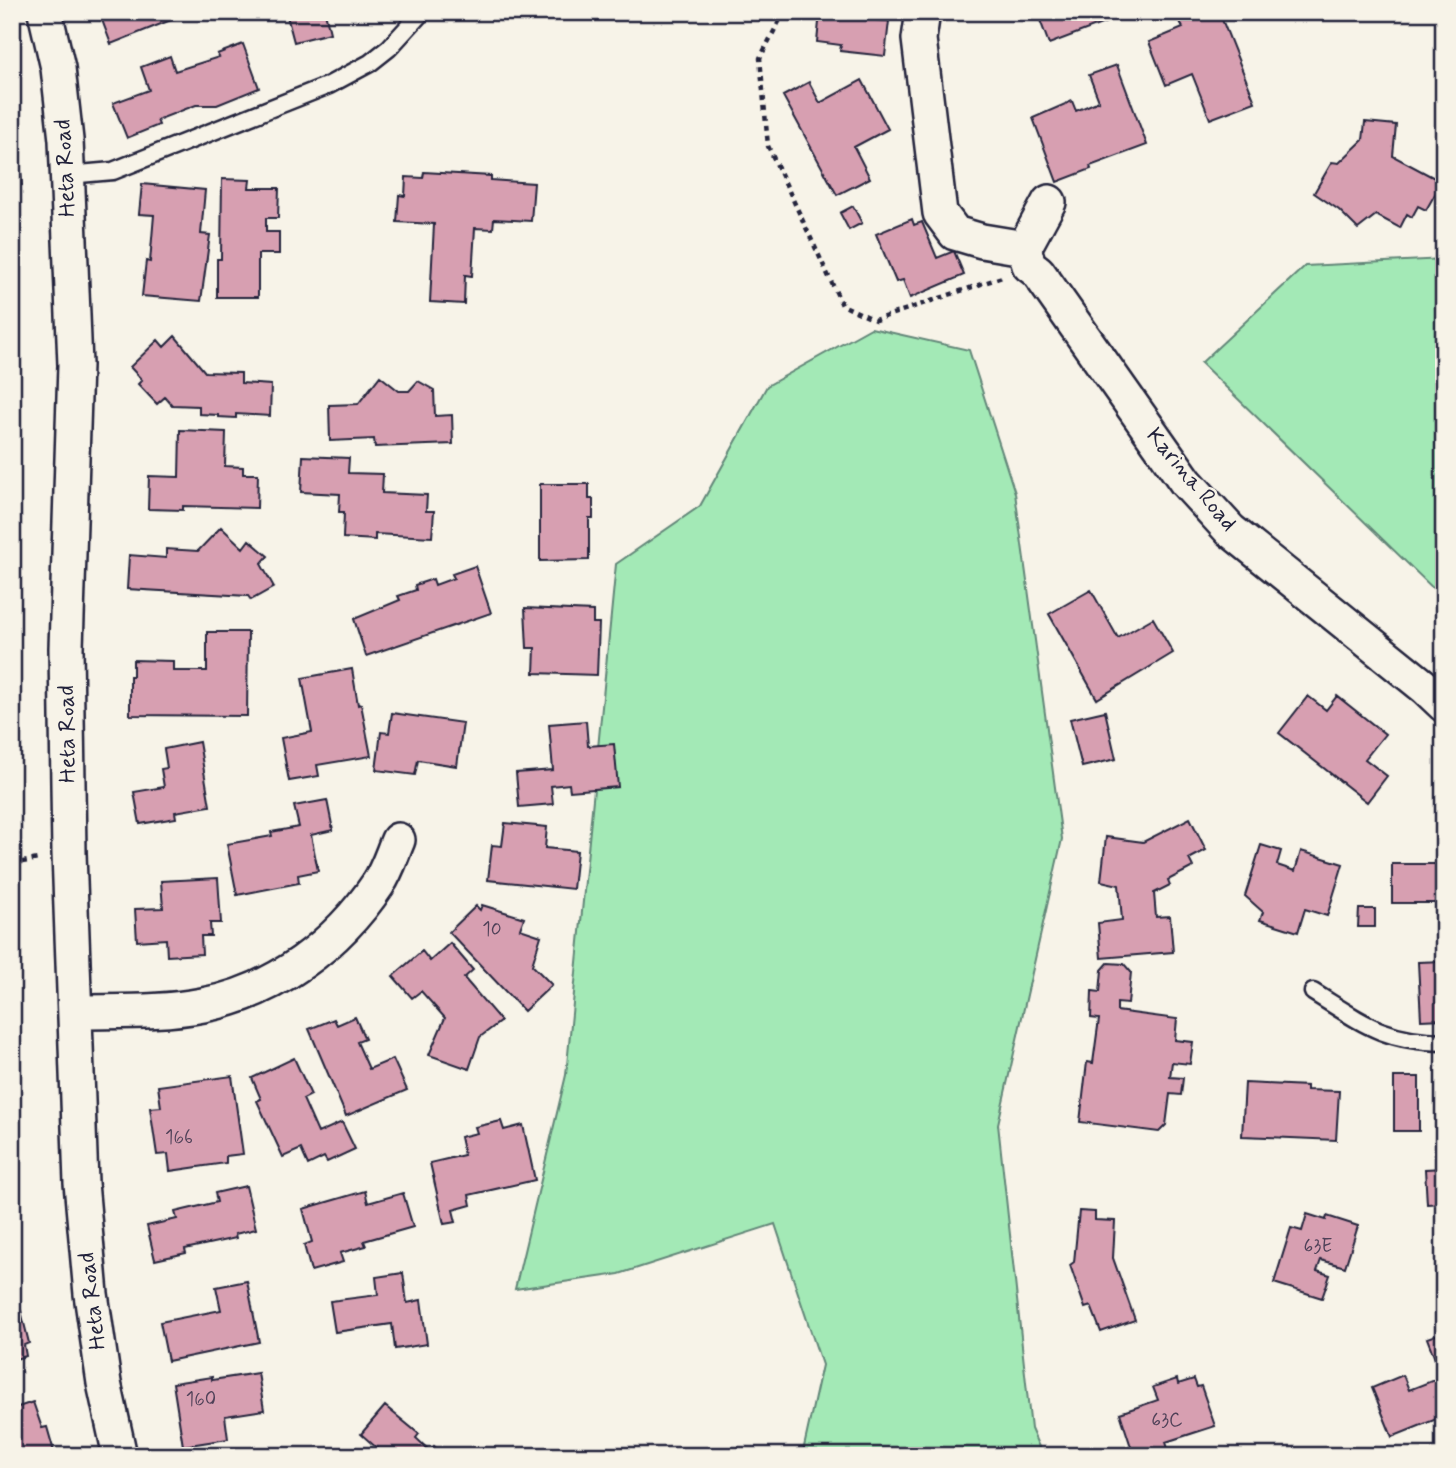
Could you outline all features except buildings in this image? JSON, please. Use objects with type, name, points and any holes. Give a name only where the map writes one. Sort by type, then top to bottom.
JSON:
[{"type":"street","name":"Heta Road","points":[[45,12],[58,68],[68,175],[75,365],[66,648],[69,853],[81,1183],[91,1294],[104,1382],[120,1456]]},
{"type":"street","points":[[923,12],[919,39],[940,213],[955,233],[1027,256],[1049,202]]},
{"type":"street","name":"Karina Road","points":[[1027,256],[1186,482],[1230,530],[1444,705]]},
{"type":"street","points":[[76,1012],[201,1006],[254,991],[316,953],[347,924],[380,882],[398,840]]},
{"type":"lane","points":[[68,175],[113,171],[350,75],[380,56],[412,26],[422,12]]},
{"type":"lane","points":[[1313,992],[1372,1029],[1395,1038],[1444,1042]]},
{"type":"path","points":[[784,12],[760,58],[768,146],[842,305],[875,320],[983,284],[1027,256]]},
{"type":"green space","points":[[1444,259],[1444,599],[1201,363],[1305,266]]},
{"type":"green space","points":[[871,328],[969,350],[1015,493],[1062,839],[998,1124],[1031,1429],[1043,1456],[802,1456],[822,1365],[775,1224],[619,1274],[515,1289],[566,1075],[616,564],[700,506],[767,386]]}]
